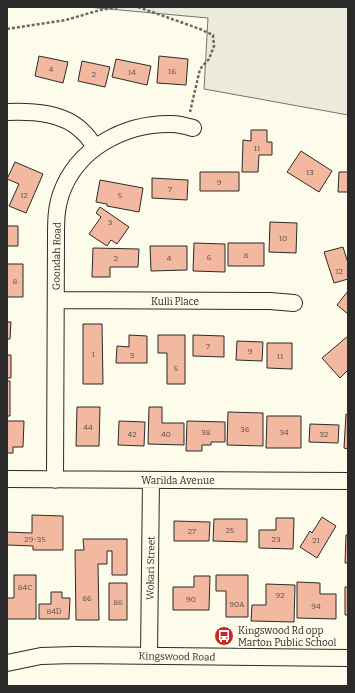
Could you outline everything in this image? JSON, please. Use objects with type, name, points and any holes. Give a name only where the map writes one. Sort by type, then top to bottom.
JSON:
[{"type":"street","points":[[7,112],[42,113],[59,117],[73,124],[83,132],[95,147]]},
{"type":"street","name":"Goondah Road","points":[[54,480],[56,224],[61,194],[69,177],[81,161],[95,147],[114,136],[136,128],[155,124],[174,124],[190,127]]},
{"type":"street","name":"Kulli Place","points":[[56,300],[270,301],[294,303]]},
{"type":"street","name":"Warilda Avenue","points":[[7,479],[348,481]]},
{"type":"street","name":"Wokari Street","points":[[149,656],[151,480]]},
{"type":"street","name":"Kingswood Road","points":[[7,663],[41,656],[74,655],[348,658]]},
{"type":"path","points":[[7,29],[66,20],[100,10],[119,7]]},
{"type":"path","points":[[138,7],[194,26],[213,35],[214,46],[209,59],[200,69],[190,127]]},
{"type":"shaded area","points":[[87,7],[348,7],[348,115],[204,89],[208,18]]},
{"type":"building","points":[[39,56],[68,62],[63,83],[35,76]]},
{"type":"building","points":[[159,56],[188,59],[186,85],[157,83]]},
{"type":"building","points":[[116,59],[151,66],[147,85],[112,77]]},
{"type":"building","points":[[82,61],[110,67],[105,87],[78,81]]},
{"type":"building","points":[[251,130],[267,130],[267,142],[272,142],[272,155],[259,155],[258,172],[242,172],[243,140],[251,141]]},
{"type":"building","points":[[301,151],[332,171],[319,192],[287,172]]},
{"type":"building","points":[[15,162],[43,174],[26,213],[9,206],[19,184],[7,179]]},
{"type":"building","points":[[200,172],[239,172],[239,191],[200,191]]},
{"type":"building","points":[[339,172],[348,172],[348,192],[338,192]]},
{"type":"building","points":[[152,178],[188,180],[187,200],[152,198]]},
{"type":"building","points":[[100,180],[143,188],[139,212],[107,206],[107,204],[96,202]]},
{"type":"building","points":[[100,207],[129,227],[117,244],[111,240],[107,246],[89,234],[101,217],[96,213]]},
{"type":"building","points":[[270,222],[297,223],[296,253],[269,252]]},
{"type":"building","points":[[7,226],[18,226],[18,246],[7,246]]},
{"type":"building","points":[[194,243],[225,244],[225,272],[193,271]]},
{"type":"building","points":[[228,243],[264,243],[264,266],[228,266]]},
{"type":"building","points":[[150,246],[187,246],[187,270],[151,271]]},
{"type":"building","points":[[343,247],[348,263],[348,279],[334,283],[324,252]]},
{"type":"building","points":[[93,248],[139,249],[138,267],[110,267],[110,277],[92,277]]},
{"type":"building","points":[[7,264],[23,264],[23,297],[7,297]]},
{"type":"building","points":[[348,291],[348,314],[337,305]]},
{"type":"building","points":[[7,322],[11,322],[10,339],[7,339]]},
{"type":"building","points":[[83,324],[102,324],[103,384],[83,384]]},
{"type":"building","points":[[129,335],[147,336],[147,363],[116,363],[117,346],[129,347]]},
{"type":"building","points":[[158,335],[185,335],[185,384],[167,384],[167,353],[158,353]]},
{"type":"building","points":[[193,335],[224,336],[224,357],[193,356]]},
{"type":"building","points":[[348,336],[348,370],[340,378],[322,358]]},
{"type":"building","points":[[237,341],[263,342],[262,361],[236,360]]},
{"type":"building","points":[[267,343],[292,343],[292,369],[267,368]]},
{"type":"building","points":[[7,355],[11,355],[11,378],[7,378]]},
{"type":"building","points":[[7,381],[10,381],[10,416],[7,416]]},
{"type":"building","points":[[77,407],[100,407],[99,446],[76,446]]},
{"type":"building","points":[[149,407],[162,407],[162,423],[184,423],[184,445],[148,444]]},
{"type":"building","points":[[228,412],[263,413],[263,446],[227,445]]},
{"type":"building","points":[[346,414],[348,415],[348,449],[344,448]]},
{"type":"building","points":[[267,416],[301,416],[301,448],[266,448]]},
{"type":"building","points":[[7,421],[24,421],[23,447],[13,447],[13,453],[7,453]]},
{"type":"building","points":[[119,421],[145,422],[144,446],[118,445]]},
{"type":"building","points":[[187,421],[225,422],[225,442],[211,442],[211,445],[202,445],[202,451],[186,451]]},
{"type":"building","points":[[310,424],[339,425],[338,443],[309,442]]},
{"type":"building","points":[[32,515],[63,516],[63,550],[33,550],[33,546],[7,545],[7,532],[32,533]]},
{"type":"building","points":[[322,517],[336,526],[317,558],[300,547],[310,531],[312,533]]},
{"type":"building","points":[[276,518],[294,518],[293,549],[259,548],[259,530],[276,530]]},
{"type":"building","points":[[214,519],[247,519],[247,542],[213,541]]},
{"type":"building","points":[[174,521],[210,522],[209,541],[174,541]]},
{"type":"building","points":[[346,535],[348,535],[348,563],[345,563]]},
{"type":"building","points":[[83,539],[127,539],[127,575],[112,575],[112,551],[107,551],[107,564],[98,564],[99,620],[76,620],[75,550],[84,550]]},
{"type":"building","points":[[14,575],[36,575],[36,619],[7,619],[7,598],[14,598]]},
{"type":"building","points":[[216,575],[248,575],[248,617],[226,617],[226,591],[216,591]]},
{"type":"building","points":[[194,576],[210,576],[209,610],[173,610],[173,587],[194,587]]},
{"type":"building","points":[[297,582],[320,583],[320,594],[336,594],[336,619],[297,618]]},
{"type":"building","points":[[109,583],[127,583],[127,620],[109,620]]},
{"type":"building","points":[[266,584],[295,585],[294,622],[251,621],[252,605],[266,605]]},
{"type":"building","points":[[345,587],[348,587],[348,615],[345,615]]},
{"type":"building","points":[[51,592],[62,592],[62,598],[70,598],[69,619],[39,619],[39,604],[51,604]]},
{"type":"place","name":"Kingswood Rd opp Marton Public School","points":[[224,636]]}]
